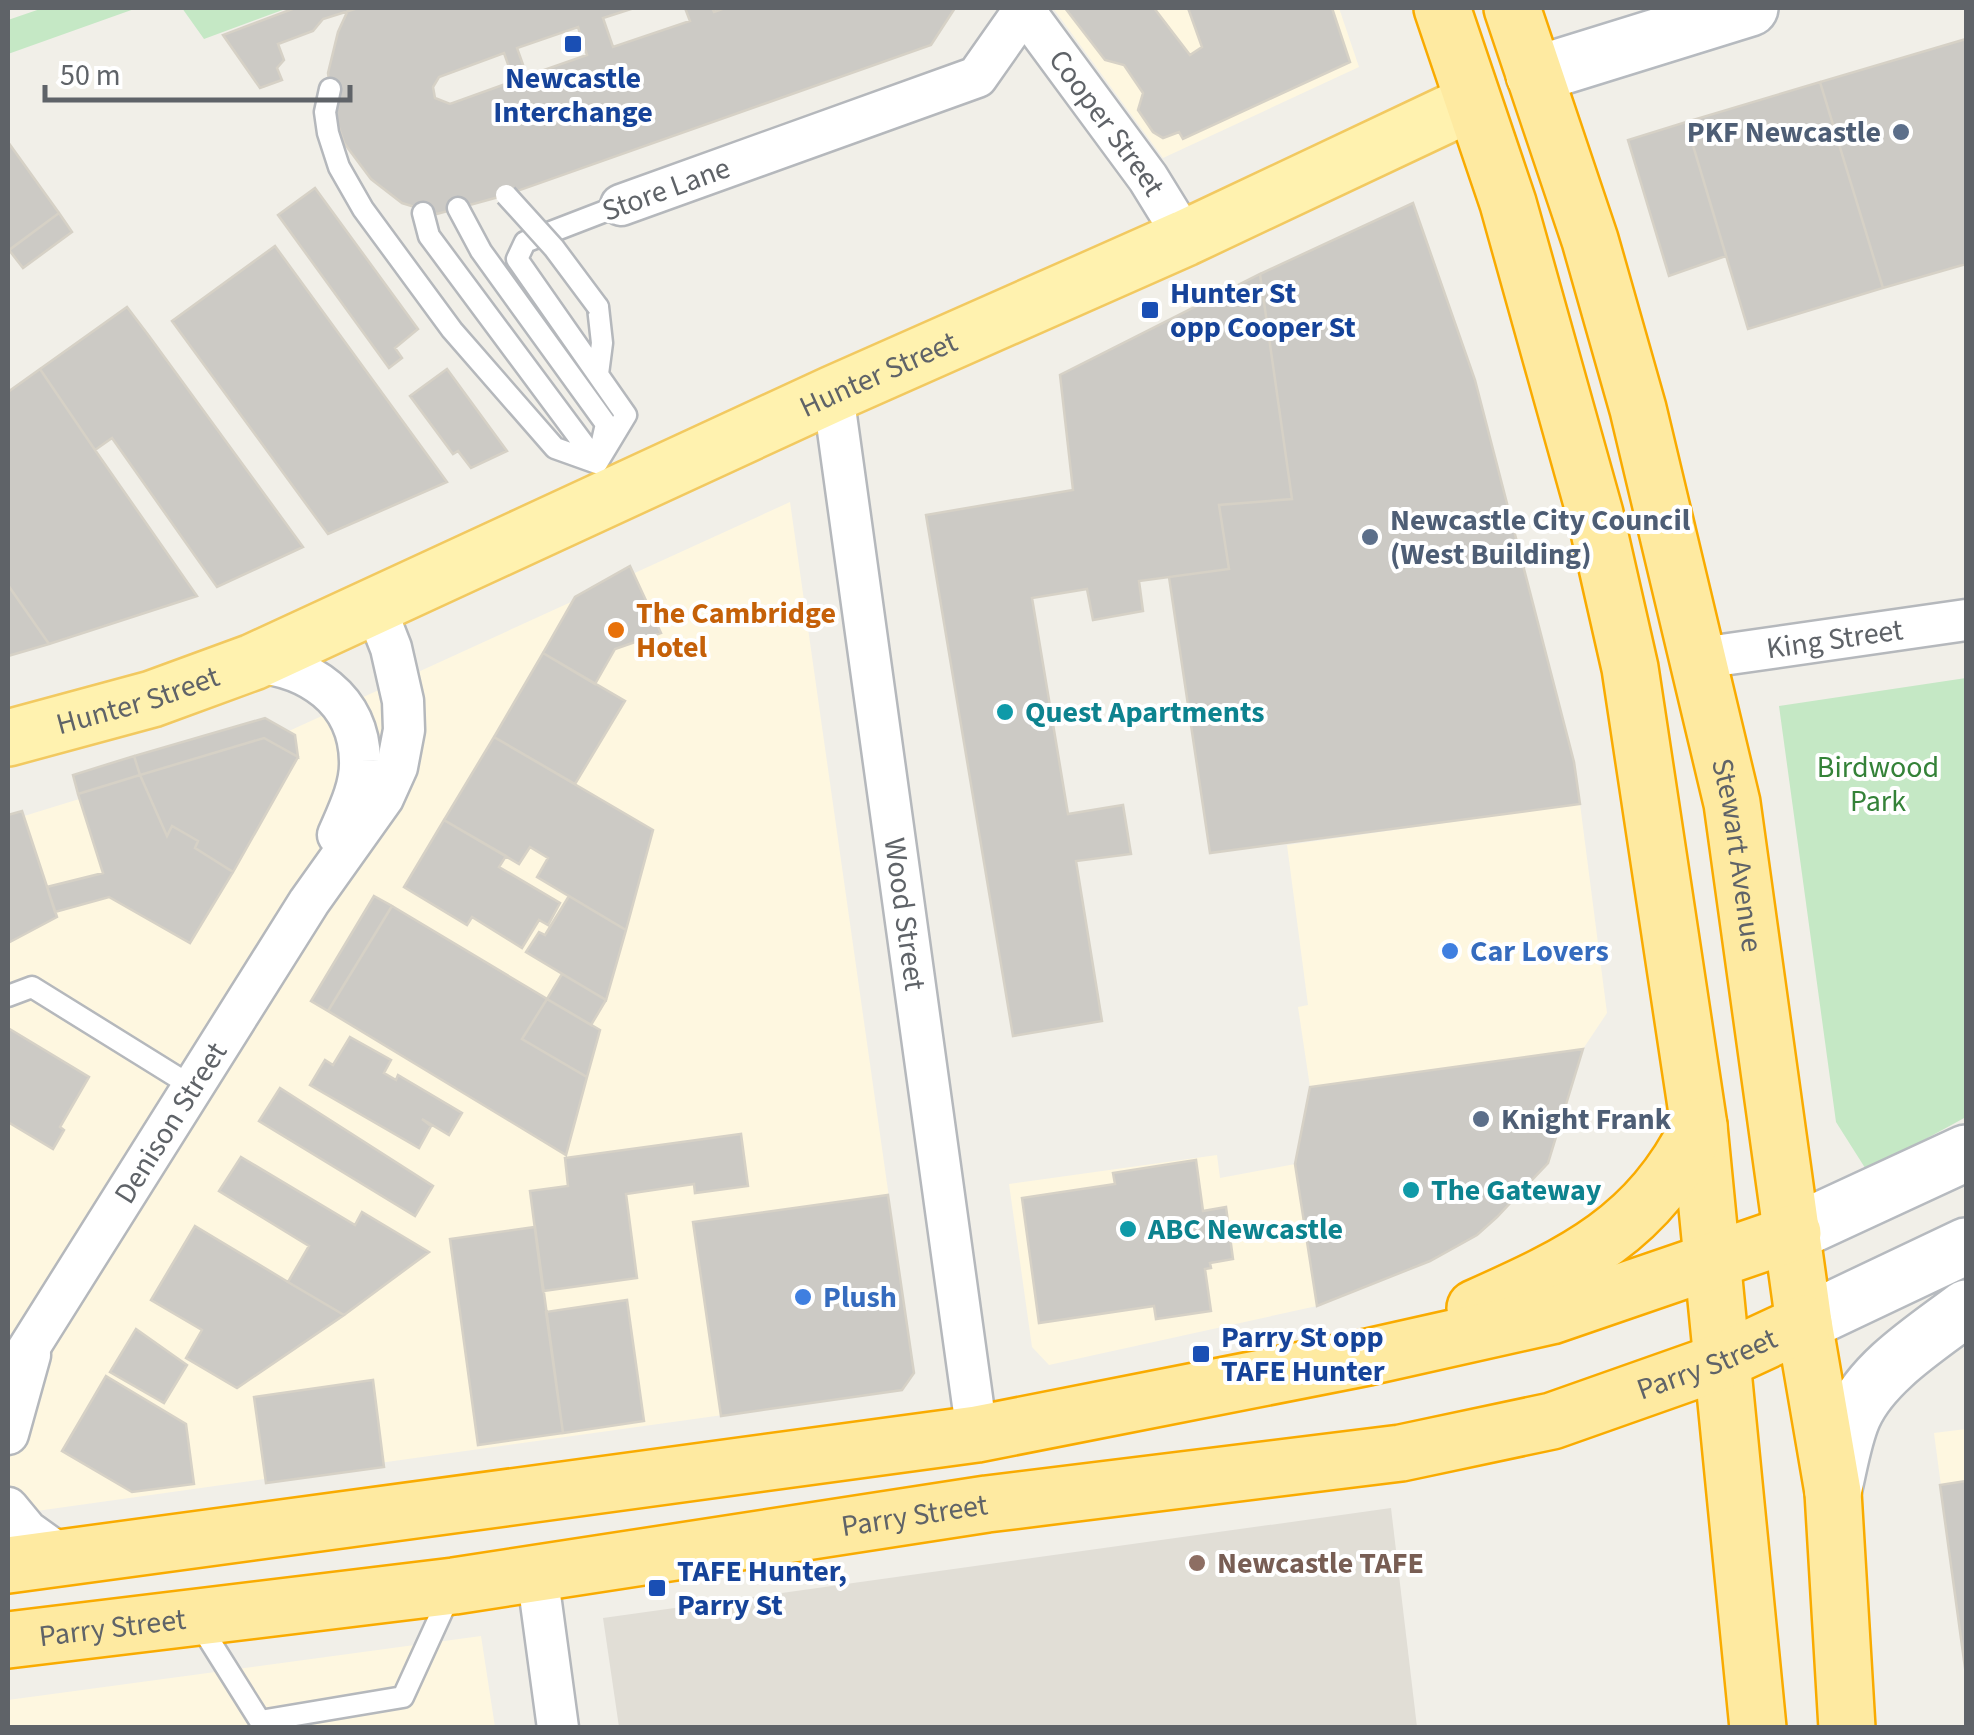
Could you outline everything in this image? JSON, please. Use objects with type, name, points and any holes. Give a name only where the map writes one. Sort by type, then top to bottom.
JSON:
[{"type":"highway","points":[[1442,8],[1508,203],[1595,514],[1630,668],[1699,1126],[1758,1728]]},
{"type":"highway","name":"Stewart Avenue","points":[[1512,8],[1590,240],[1638,409],[1701,658],[1732,803],[1804,1323],[1833,1492],[1847,1728]]},
{"type":"highway","name":"Hunter Street","points":[[1472,102],[1534,75]]},
{"type":"highway","points":[[1368,1357],[1560,1270],[1596,1248],[1663,1188],[1699,1126]]},
{"type":"highway","points":[[8,1565],[977,1434],[1368,1357],[1551,1316],[1792,1233]]},
{"type":"highway","name":"Parry Street","points":[[8,1640],[454,1586],[987,1504],[1401,1454],[1552,1421],[1722,1361],[1804,1323]]},
{"type":"highway","points":[[977,1434],[987,1504]]},
{"type":"highway","points":[[8,1615],[102,1607],[184,1616]]},
{"type":"main road","name":"Hunter Street","points":[[1534,75],[1750,8]]},
{"type":"main road","name":"Hunter Street","points":[[8,738],[152,698],[252,662],[375,607],[604,480],[834,394],[1185,238],[1472,102]]},
{"type":"main road","points":[[1792,1233],[1966,1153]]},
{"type":"main road","points":[[1804,1323],[1966,1246]]},
{"type":"main road","points":[[1833,1492],[1852,1419],[1862,1400],[1875,1383],[1966,1308]]},
{"type":"street","name":"Store Lane","points":[[622,205],[977,77],[1025,9]]},
{"type":"street","name":"Cooper Street","points":[[1025,9],[1148,178],[1185,238]]},
{"type":"street","name":"Wood Street","points":[[834,394],[977,1434]]},
{"type":"street","name":"Denison Street","points":[[8,1381],[309,902],[383,798],[397,766],[404,730],[403,701],[398,672],[375,607]]},
{"type":"street","name":"King Street","points":[[1701,658],[1966,620]]},
{"type":"street","name":"Denison Street","points":[[252,662],[287,664],[312,675],[336,698],[353,728],[360,759],[356,789],[309,902]]},
{"type":"street","name":"Denison Street","points":[[8,1434],[33,1346]]},
{"type":"street","points":[[8,1508],[27,1530],[66,1559]]},
{"type":"street","points":[[537,1573],[558,1728]]},
{"type":"lane","points":[[330,89],[325,112],[328,133],[339,167],[363,209],[452,330],[555,448],[604,480]]},
{"type":"lane","points":[[328,133],[351,153]]},
{"type":"lane","points":[[506,195],[554,248],[598,307],[602,343],[598,374]]},
{"type":"lane","name":"Store Lane","points":[[604,480],[626,415],[517,259],[525,242],[622,205]]},
{"type":"lane","points":[[458,208],[481,251],[606,424],[604,480]]},
{"type":"lane","points":[[423,213],[428,236],[502,332],[604,480]]},
{"type":"lane","points":[[8,996],[32,987],[193,1087]]},
{"type":"lane","points":[[184,1616],[260,1721],[403,1697],[454,1586]]},
{"type":"shaded area","points":[[1053,8],[1339,8],[1359,67],[1163,158]]},
{"type":"shaded area","points":[[790,502],[914,1373],[902,1390],[8,1515],[8,821],[267,741]]},
{"type":"shaded area","name":"Car Lovers","points":[[1580,804],[1607,1013],[1583,1049],[1310,1087],[1298,1007],[1308,1005],[1287,845]]},
{"type":"shaded area","points":[[1217,1155],[1220,1178],[1295,1164],[1317,1306],[1049,1365],[1032,1347],[1009,1184]]},
{"type":"shaded area","points":[[1966,1429],[1966,1675],[1934,1433]]},
{"type":"shaded area","name":"Newcastle TAFE","points":[[1391,1508],[1417,1727],[619,1727],[603,1618]]},
{"type":"shaded area","points":[[481,1636],[495,1727],[8,1727],[8,1700]]},
{"type":"green space","points":[[43,8],[137,8],[8,54],[8,20]]},
{"type":"green space","points":[[182,8],[288,8],[204,39]]},
{"type":"green space","name":"Birdwood Park","points":[[1966,678],[1966,1117],[1867,1171],[1836,1122],[1779,706]]},
{"type":"building","points":[[295,8],[358,8],[323,19],[313,31],[278,44],[284,60],[277,68],[282,80],[260,88],[223,35]]},
{"type":"building","points":[[349,8],[634,8],[603,18],[613,47],[690,21],[685,8],[712,8],[714,12],[725,8],[955,8],[931,45],[506,195],[437,214],[402,203],[371,179],[344,143],[334,113],[328,73],[338,32]],"holes":[[[578,27],[587,55],[527,76],[517,48]],[[504,53],[514,81],[450,104],[435,98],[433,87],[439,77]]]},
{"type":"building","points":[[1065,8],[1154,8],[1190,55],[1202,47],[1188,8],[1332,8],[1350,62],[1183,139],[1179,132],[1163,138],[1153,132],[1138,110],[1143,93],[1124,65],[1105,60]]},
{"type":"building","name":"PKF Newcastle","points":[[1966,39],[1966,264],[1883,288],[1820,82]]},
{"type":"building","points":[[1820,82],[1883,288],[1748,329],[1686,122]]},
{"type":"building","points":[[1686,122],[1726,256],[1669,276],[1628,140]]},
{"type":"building","points":[[8,142],[59,213],[8,251]]},
{"type":"building","points":[[315,188],[418,329],[395,348],[402,358],[389,368],[278,215]]},
{"type":"building","name":"Newcastle City Council (West Building)","points":[[1413,203],[1475,380],[1574,762],[1580,804],[1210,853],[1169,577],[1229,569],[1219,505],[1292,499],[1260,274]]},
{"type":"building","points":[[59,213],[72,232],[23,268],[9,250]]},
{"type":"building","points":[[275,246],[447,482],[328,534],[172,321]]},
{"type":"building","name":"Quest Apartments","points":[[1260,274],[1292,499],[1219,505],[1229,569],[1139,581],[1143,611],[1093,620],[1087,589],[1032,598],[1068,814],[1123,805],[1131,854],[1076,861],[1102,1021],[1013,1036],[926,515],[1073,490],[1060,375]]},
{"type":"building","points":[[127,307],[303,547],[217,587],[112,438],[95,450],[40,369]]},
{"type":"building","points":[[40,369],[197,596],[49,644],[8,585],[8,392]]},
{"type":"building","points":[[447,369],[507,451],[471,468],[458,451],[453,454],[410,396]]},
{"type":"building","points":[[630,566],[661,633],[615,649],[595,684],[543,653],[575,597]]},
{"type":"building","points":[[8,585],[49,644],[8,656]]},
{"type":"building","points":[[543,653],[625,701],[575,784],[494,737]]},
{"type":"building","points":[[265,718],[295,735],[298,757],[264,738],[140,775],[134,756]]},
{"type":"building","points":[[494,737],[653,830],[626,930],[537,877],[548,858],[530,847],[519,864],[444,820]]},
{"type":"building","points":[[264,738],[298,757],[233,872],[195,848],[198,841],[172,826],[167,836],[140,775]]},
{"type":"building","points":[[134,756],[140,775],[78,794],[73,775]]},
{"type":"building","points":[[140,775],[167,836],[172,826],[198,841],[195,848],[233,872],[190,943],[109,897],[55,912],[47,887],[103,873],[78,794]]},
{"type":"building","points":[[22,811],[57,917],[8,943],[8,815]]},
{"type":"building","points":[[444,820],[506,856],[499,867],[560,903],[548,925],[539,920],[522,948],[472,917],[467,925],[404,887]]},
{"type":"building","points":[[374,896],[392,906],[328,1011],[311,1001]]},
{"type":"building","points":[[569,896],[626,930],[606,1000],[526,952],[539,932],[545,935]]},
{"type":"building","points":[[392,906],[547,999],[522,1039],[587,1077],[566,1155],[328,1011]]},
{"type":"building","points":[[562,974],[606,1000],[591,1025],[547,999]]},
{"type":"building","points":[[547,999],[600,1030],[587,1077],[522,1039]]},
{"type":"building","points":[[8,1028],[89,1077],[60,1127],[64,1130],[53,1149],[8,1122]]},
{"type":"building","points":[[350,1037],[391,1060],[384,1073],[396,1080],[398,1075],[462,1113],[449,1135],[422,1119],[431,1126],[419,1148],[310,1085],[325,1060],[333,1065]]},
{"type":"building","name":"The Gateway","points":[[1583,1049],[1548,1163],[1497,1217],[1477,1235],[1430,1261],[1317,1306],[1295,1164],[1310,1087]]},
{"type":"building","points":[[280,1088],[433,1186],[415,1216],[259,1121]]},
{"type":"building","points":[[741,1134],[748,1186],[695,1193],[694,1184],[626,1194],[637,1278],[543,1291],[530,1191],[568,1186],[565,1158]]},
{"type":"building","points":[[241,1157],[355,1225],[362,1212],[429,1252],[344,1315],[288,1282],[309,1246],[219,1191]]},
{"type":"building","name":"ABC Newcastle","points":[[1196,1160],[1203,1211],[1226,1207],[1233,1259],[1210,1263],[1211,1268],[1205,1269],[1211,1311],[1156,1319],[1154,1306],[1039,1323],[1022,1198],[1115,1184],[1113,1173]]},
{"type":"building","name":"Plush","points":[[888,1195],[914,1373],[902,1390],[721,1416],[693,1222]]},
{"type":"building","points":[[195,1226],[344,1315],[237,1388],[186,1358],[202,1330],[151,1300]]},
{"type":"building","points":[[535,1227],[563,1433],[478,1445],[450,1239]]},
{"type":"building","points":[[627,1300],[644,1421],[563,1433],[546,1312]]},
{"type":"building","points":[[136,1329],[187,1365],[164,1403],[110,1372]]},
{"type":"building","points":[[106,1376],[186,1424],[194,1484],[132,1492],[62,1451]]},
{"type":"building","points":[[373,1380],[384,1467],[266,1483],[254,1397]]},
{"type":"building","points":[[1966,1481],[1966,1675],[1940,1485]]},
{"type":"place","name":"Newcastle Interchange","points":[[573,44]]},
{"type":"place","name":"PKF Newcastle","points":[[1901,132]]},
{"type":"place","name":"Hunter St opp Cooper St","points":[[1150,310]]},
{"type":"place","name":"Newcastle City Council (West Building)","points":[[1370,537]]},
{"type":"place","name":"The Cambridge Hotel","points":[[616,630]]},
{"type":"place","name":"Quest Apartments","points":[[1005,712]]},
{"type":"place","name":"Car Lovers","points":[[1450,951]]},
{"type":"place","name":"Knight Frank","points":[[1481,1119]]},
{"type":"place","name":"The Gateway","points":[[1411,1190]]},
{"type":"place","name":"ABC Newcastle","points":[[1128,1229]]},
{"type":"place","name":"Plush","points":[[803,1297]]},
{"type":"place","name":"Parry St opp TAFE Hunter","points":[[1201,1354]]},
{"type":"place","name":"Newcastle TAFE","points":[[1197,1563]]},
{"type":"place","name":"TAFE Hunter, Parry St","points":[[657,1588]]}]
